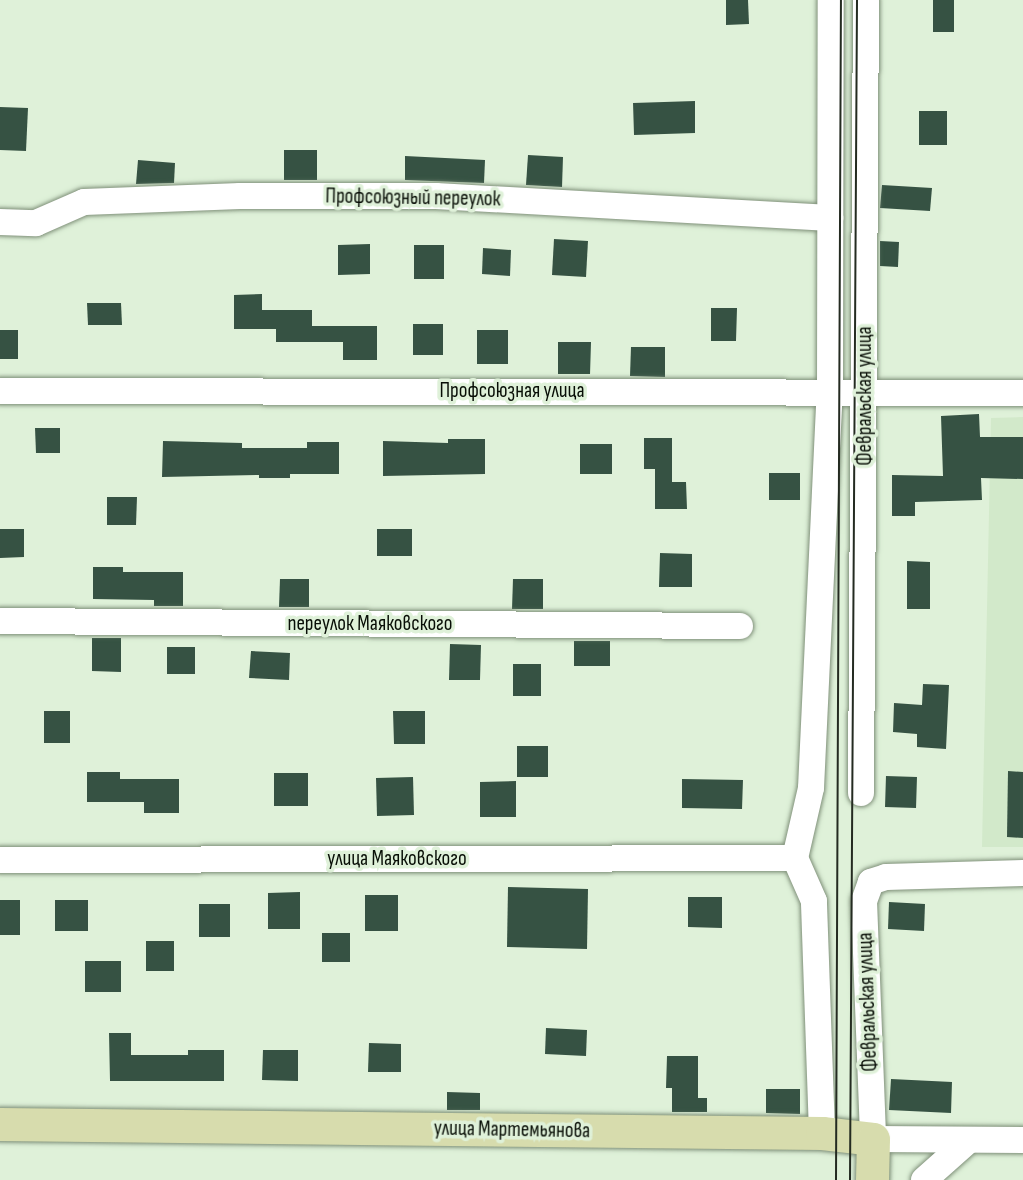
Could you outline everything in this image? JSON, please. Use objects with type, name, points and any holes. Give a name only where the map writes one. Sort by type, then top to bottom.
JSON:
[{"type":"main road","name":"улица Мартемьянова","points":[[0,1124],[822,1133],[873,1139]]},
{"type":"main road","points":[[872,1180],[873,1139]]},
{"type":"street","points":[[822,1133],[814,901],[795,858],[811,788],[830,391],[831,0]]},
{"type":"street","name":"Февральская улица","points":[[862,793],[866,0]]},
{"type":"street","name":"Профсоюзный переулок","points":[[0,222],[36,223],[84,202],[240,196],[436,196],[830,218]]},
{"type":"street","name":"Профсоюзная улица","points":[[0,391],[1023,393]]},
{"type":"street","name":"переулок Маяковского","points":[[0,621],[740,626]]},
{"type":"street","name":"улица Маяковского","points":[[0,860],[795,858]]},
{"type":"street","name":"Февральская улица","points":[[873,1139],[864,901],[871,882],[886,877],[1023,873]]},
{"type":"street","name":"улица Мартемьянова","points":[[873,1139],[1023,1140]]},
{"type":"street","points":[[924,1180],[968,1141]]},
{"type":"shaded area","points":[[1023,417],[1023,847],[982,847],[991,418]]},
{"type":"building","points":[[726,0],[748,0],[749,24],[726,25]]},
{"type":"building","points":[[933,0],[954,0],[954,32],[933,32]]},
{"type":"building","points":[[695,101],[695,133],[634,135],[633,103]]},
{"type":"building","points":[[0,107],[28,108],[26,151],[0,150]]},
{"type":"building","points":[[919,111],[947,111],[947,145],[919,145]]},
{"type":"building","points":[[284,150],[317,150],[317,180],[284,180]]},
{"type":"building","points":[[528,155],[563,157],[562,187],[526,185]]},
{"type":"building","points":[[405,156],[485,160],[484,183],[405,180]]},
{"type":"building","points":[[138,160],[175,163],[174,183],[136,184]]},
{"type":"building","points":[[882,185],[932,188],[930,211],[880,208]]},
{"type":"building","points":[[554,239],[588,241],[586,277],[552,275]]},
{"type":"building","points":[[880,241],[899,242],[898,267],[880,266]]},
{"type":"building","points":[[370,244],[370,274],[338,275],[338,245]]},
{"type":"building","points":[[414,245],[444,245],[444,279],[414,279]]},
{"type":"building","points":[[483,248],[511,250],[510,276],[482,274]]},
{"type":"building","points":[[262,294],[262,310],[312,310],[312,326],[377,326],[377,360],[343,360],[343,342],[276,342],[276,329],[234,329],[234,295]]},
{"type":"building","points":[[87,303],[121,303],[122,325],[88,325]]},
{"type":"building","points":[[711,308],[737,308],[736,341],[711,341]]},
{"type":"building","points":[[413,324],[443,324],[443,355],[413,355]]},
{"type":"building","points":[[0,330],[18,330],[18,359],[0,359]]},
{"type":"building","points":[[477,330],[508,330],[508,364],[477,364]]},
{"type":"building","points":[[558,342],[591,342],[590,374],[558,374]]},
{"type":"building","points":[[631,347],[665,347],[665,377],[630,376]]},
{"type":"building","points":[[979,414],[980,437],[1023,437],[1023,479],[981,478],[982,500],[915,502],[915,516],[892,516],[892,475],[943,476],[941,416]]},
{"type":"building","points":[[35,428],[60,428],[60,453],[36,453]]},
{"type":"building","points":[[644,438],[672,438],[672,482],[686,482],[687,509],[655,509],[655,469],[644,469]]},
{"type":"building","points":[[448,439],[485,439],[485,474],[383,476],[383,441],[448,443]]},
{"type":"building","points":[[163,441],[242,443],[242,448],[307,448],[307,442],[339,442],[339,474],[290,474],[290,478],[259,478],[259,475],[162,477]]},
{"type":"building","points":[[580,444],[612,444],[612,474],[580,474]]},
{"type":"building","points":[[769,473],[800,473],[800,500],[769,500]]},
{"type":"building","points":[[107,497],[137,497],[136,525],[107,525]]},
{"type":"building","points":[[0,529],[24,529],[24,557],[0,558]]},
{"type":"building","points":[[377,529],[412,529],[412,556],[377,556]]},
{"type":"building","points":[[660,553],[692,554],[692,587],[659,587]]},
{"type":"building","points":[[907,561],[930,562],[930,609],[907,609]]},
{"type":"building","points":[[93,567],[123,567],[123,572],[183,572],[183,606],[154,606],[154,600],[93,599]]},
{"type":"building","points":[[280,579],[309,579],[309,607],[279,607]]},
{"type":"building","points":[[513,579],[543,579],[543,609],[512,609]]},
{"type":"building","points":[[92,638],[121,638],[121,672],[92,671]]},
{"type":"building","points":[[574,641],[610,641],[610,666],[574,666]]},
{"type":"building","points":[[450,644],[481,645],[480,680],[449,680]]},
{"type":"building","points":[[167,647],[195,647],[195,674],[167,674]]},
{"type":"building","points":[[251,651],[290,653],[289,680],[249,678]]},
{"type":"building","points":[[513,664],[541,664],[541,696],[513,696]]},
{"type":"building","points":[[923,684],[949,685],[946,749],[917,747],[917,734],[893,732],[894,703],[922,705]]},
{"type":"building","points":[[44,711],[70,711],[70,743],[44,743]]},
{"type":"building","points":[[393,711],[425,711],[425,744],[394,744]]},
{"type":"building","points":[[517,746],[548,746],[548,777],[517,777]]},
{"type":"building","points":[[1008,771],[1023,772],[1023,838],[1007,837]]},
{"type":"building","points":[[87,772],[120,772],[120,779],[179,779],[179,813],[144,813],[144,802],[87,802]]},
{"type":"building","points":[[274,773],[308,773],[308,806],[274,806]]},
{"type":"building","points":[[886,776],[917,777],[916,808],[885,807]]},
{"type":"building","points":[[413,777],[414,815],[377,816],[376,778]]},
{"type":"building","points":[[682,779],[743,780],[742,809],[682,808]]},
{"type":"building","points":[[516,781],[516,817],[480,817],[480,782]]},
{"type":"building","points":[[508,887],[588,889],[587,949],[507,947]]},
{"type":"building","points":[[300,892],[300,929],[268,929],[268,893]]},
{"type":"building","points":[[365,895],[398,895],[398,931],[365,931]]},
{"type":"building","points":[[688,897],[722,897],[722,928],[688,927]]},
{"type":"building","points":[[0,900],[20,900],[20,935],[0,935]]},
{"type":"building","points":[[55,900],[88,900],[88,931],[55,931]]},
{"type":"building","points":[[889,902],[925,904],[924,931],[888,929]]},
{"type":"building","points":[[199,904],[230,904],[230,937],[199,937]]},
{"type":"building","points":[[322,933],[350,933],[350,962],[322,962]]},
{"type":"building","points":[[146,941],[174,941],[174,971],[146,971]]},
{"type":"building","points":[[85,961],[121,961],[121,992],[85,992]]},
{"type":"building","points":[[546,1028],[587,1030],[586,1056],[545,1054]]},
{"type":"building","points":[[109,1033],[131,1033],[131,1055],[188,1055],[188,1050],[224,1050],[224,1081],[110,1081]]},
{"type":"building","points":[[369,1043],[401,1044],[401,1072],[368,1072]]},
{"type":"building","points":[[263,1050],[298,1050],[298,1081],[262,1080]]},
{"type":"building","points":[[667,1056],[698,1056],[698,1098],[707,1098],[707,1112],[672,1112],[672,1088],[666,1088]]},
{"type":"building","points":[[891,1079],[952,1082],[951,1113],[889,1110]]},
{"type":"building","points":[[766,1089],[800,1089],[800,1114],[766,1113]]},
{"type":"building","points":[[447,1092],[480,1093],[480,1110],[447,1110]]},
{"type":"tram line","points":[[836,1180],[841,0]]},
{"type":"tram line","points":[[850,1180],[857,0]]}]
